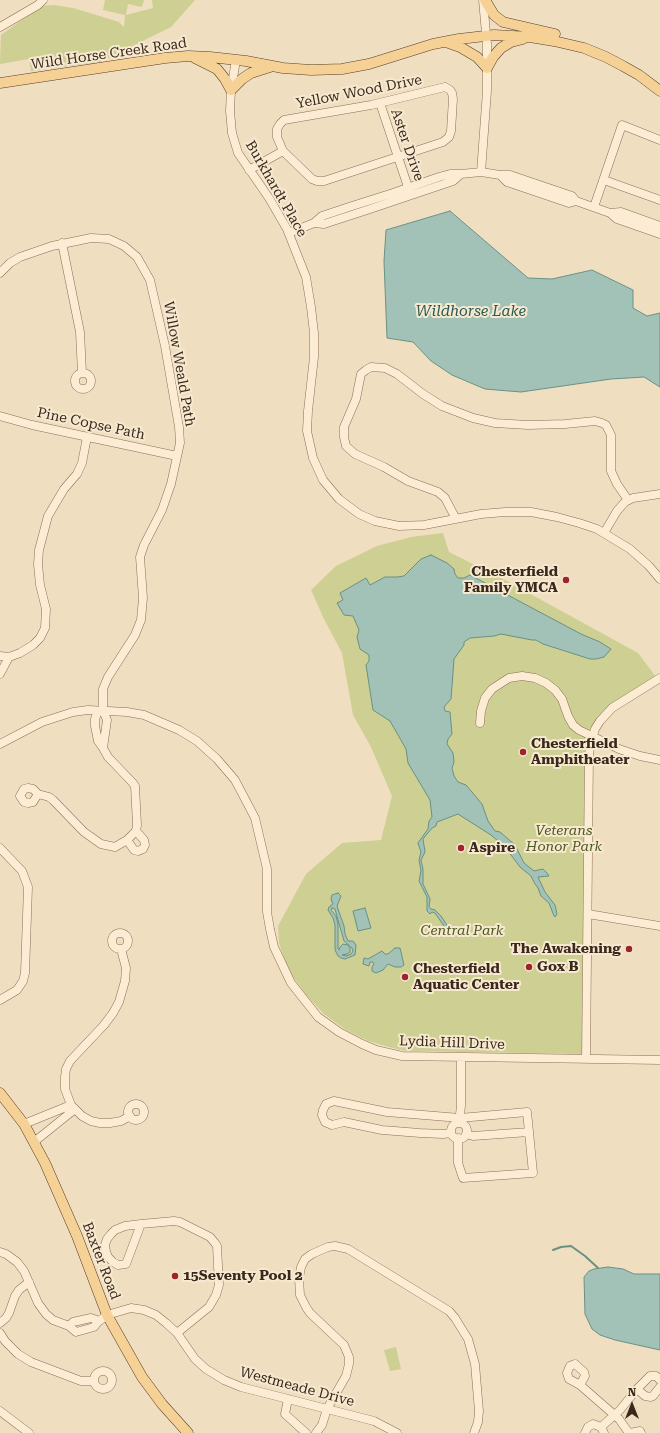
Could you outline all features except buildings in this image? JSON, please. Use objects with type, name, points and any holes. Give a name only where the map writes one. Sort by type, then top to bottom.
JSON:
[{"type":"main road","points":[[484,0],[494,15],[503,22],[523,28],[564,36],[573,45]]},
{"type":"main road","name":"Wild Horse Creek Road","points":[[0,83],[165,58],[188,56],[236,60],[283,68],[311,70],[342,69],[369,64],[433,44],[487,36],[530,37],[573,45],[606,57],[639,75],[660,91]]},
{"type":"main road","points":[[445,42],[460,47],[477,57],[487,68],[493,56],[501,48],[511,42],[530,37]]},
{"type":"main road","points":[[188,56],[217,69],[231,90],[242,79],[252,73],[274,66]]},
{"type":"main road","name":"Baxter Road","points":[[0,1093],[24,1124],[34,1142],[77,1236],[103,1318],[142,1377],[162,1404],[188,1433]]},
{"type":"street","points":[[0,27],[38,5],[43,0]]},
{"type":"street","points":[[481,172],[487,91],[487,36],[484,0]]},
{"type":"street","name":"Burkhardt Place","points":[[236,60],[231,90],[230,111],[232,133],[238,153],[269,198],[289,233],[306,277],[314,333],[314,357],[308,411],[308,431],[313,458],[323,480],[339,499],[360,514],[375,522],[405,526],[424,525],[481,514],[505,512],[531,512],[572,521],[604,533],[630,549],[649,566],[660,579]]},
{"type":"street","name":"Yellow Wood Drive","points":[[283,151],[276,137],[277,129],[284,120],[380,103],[445,87],[450,90],[453,98],[451,131],[449,138],[442,142],[397,157]]},
{"type":"street","name":"Aster Drive","points":[[380,103],[410,192]]},
{"type":"street","points":[[594,207],[622,125],[660,140]]},
{"type":"street","points":[[249,170],[283,151],[317,182],[397,157]]},
{"type":"street","points":[[289,233],[314,223],[322,216],[410,192],[439,177],[450,174],[481,172],[500,176],[510,175],[572,196],[576,201],[610,213],[617,219],[660,234]]},
{"type":"street","points":[[604,180],[660,200]]},
{"type":"street","points":[[610,213],[620,212],[660,226]]},
{"type":"street","name":"Willow Weald Path","points":[[0,273],[10,263],[20,257],[62,243],[91,238],[109,239],[124,246],[138,257],[150,280],[165,346],[179,427],[180,442],[171,484],[162,510],[144,545],[140,557],[143,598],[141,620],[135,635],[108,677],[103,689],[101,711]]},
{"type":"street","points":[[62,243],[80,332],[82,373]]},
{"type":"street","points":[[456,519],[445,498],[438,492],[408,481],[384,467],[355,454],[346,446],[344,427],[356,399],[361,374],[371,367],[384,368],[397,374],[423,394],[442,406],[473,418],[495,423],[565,424],[595,421],[602,422],[606,425],[610,435],[611,471],[617,484],[628,500]]},
{"type":"street","name":"Pine Copse Path","points":[[0,416],[32,425],[177,456]]},
{"type":"street","points":[[0,656],[9,657],[34,645],[40,638],[45,628],[46,609],[40,585],[38,564],[40,544],[48,516],[64,489],[77,474],[82,463],[87,437]]},
{"type":"street","points":[[604,533],[617,511],[628,500],[632,498],[660,494]]},
{"type":"street","points":[[0,674],[9,657]]},
{"type":"street","points":[[480,723],[481,711],[485,698],[492,689],[509,678],[522,676],[535,678],[551,686],[562,699],[573,725],[579,730],[619,749],[640,756],[660,760]]},
{"type":"street","points":[[586,1059],[589,754],[592,736],[600,721],[612,708],[660,678]]},
{"type":"street","name":"Lydia Hill Drive","points":[[0,744],[42,722],[73,712],[88,710],[127,712],[144,716],[179,730],[197,741],[217,758],[235,780],[255,818],[267,869],[267,912],[274,947],[291,983],[318,1016],[339,1032],[362,1044],[376,1050],[402,1056],[660,1060]]},
{"type":"street","points":[[38,794],[49,797],[53,800],[84,832],[101,844],[115,847],[127,840],[136,831],[137,825],[135,786],[108,757],[98,741],[95,719],[101,711],[108,720],[103,748]]},
{"type":"street","points":[[127,840],[134,850],[138,851],[143,849],[145,845],[144,840],[136,831]]},
{"type":"street","points":[[0,848],[22,871],[28,887],[25,973],[23,981],[17,990],[0,1000]]},
{"type":"street","points":[[588,914],[660,926]]},
{"type":"street","points":[[122,949],[126,968],[125,981],[119,1002],[108,1019],[70,1062],[66,1069],[65,1088],[73,1107],[82,1116],[91,1121],[100,1123],[121,1121],[130,1116]]},
{"type":"street","points":[[451,1133],[420,1133],[382,1130],[344,1122],[332,1125],[325,1122],[322,1115],[326,1104],[334,1101],[387,1112],[460,1121],[527,1112],[533,1173],[463,1178],[458,1163],[462,1136],[465,1127],[460,1121],[462,1057]]},
{"type":"street","points":[[24,1124],[73,1107]]},
{"type":"street","points":[[34,1142],[73,1107]]},
{"type":"street","points":[[451,1133],[452,1126],[460,1121]]},
{"type":"street","points":[[451,1133],[454,1137],[529,1132]]},
{"type":"street","points":[[142,1224],[126,1264],[118,1265],[113,1262],[108,1257],[106,1252],[107,1240],[115,1230],[125,1226],[142,1224],[174,1221],[180,1222],[210,1237],[217,1246],[219,1285],[216,1296],[209,1307],[177,1333]]},
{"type":"street","points":[[316,1433],[322,1425],[327,1409],[346,1376],[349,1357],[344,1345],[310,1313],[306,1307],[300,1295],[299,1278],[301,1267],[305,1259],[328,1247],[335,1246],[348,1248],[449,1311],[456,1318],[468,1339],[475,1364],[479,1411],[478,1422],[474,1433]]},
{"type":"street","name":"Westmeade Drive","points":[[0,1252],[6,1254],[17,1262],[24,1271],[38,1303],[46,1314],[53,1320],[69,1326],[74,1322],[91,1318],[103,1318],[131,1308],[137,1308],[156,1315],[166,1323],[177,1333],[195,1359],[206,1369],[224,1380],[241,1387],[374,1421],[397,1433]]},
{"type":"street","points":[[0,1323],[9,1313],[15,1296],[19,1290],[29,1282]]},
{"type":"street","points":[[0,1333],[9,1346],[31,1362],[81,1381],[94,1381]]},
{"type":"street","points":[[585,1433],[586,1429],[590,1425],[596,1424],[602,1430],[650,1376],[656,1376],[660,1380]]},
{"type":"street","points":[[580,1385],[615,1415],[630,1433],[640,1431],[641,1433]]},
{"type":"street","points":[[637,1389],[645,1396],[651,1397],[654,1396],[660,1387]]},
{"type":"street","points":[[288,1399],[285,1414],[306,1433]]},
{"type":"street","points":[[0,1411],[29,1433]]},
{"type":"green space","points":[[105,0],[144,0],[142,7],[128,4],[126,15],[153,8],[152,0],[195,0],[171,27],[100,62],[31,71],[29,59],[0,64],[1,35],[41,6],[54,5],[73,8],[119,22],[124,27],[125,15],[103,10]]},
{"type":"green space","name":"Central Park","points":[[443,533],[449,552],[505,580],[638,653],[656,677],[610,705],[601,714],[585,738],[582,1054],[406,1051],[368,1041],[346,1030],[324,1014],[307,996],[291,974],[279,943],[278,926],[306,874],[342,843],[381,840],[392,796],[371,747],[353,715],[342,653],[311,590],[336,566],[377,546],[411,537]]},
{"type":"green space","points":[[396,1347],[401,1369],[390,1371],[384,1350]]},
{"type":"water","name":"Wildhorse Lake","points":[[450,211],[528,278],[552,279],[592,270],[633,290],[633,308],[647,316],[660,313],[660,387],[644,377],[611,379],[521,392],[485,389],[452,375],[431,361],[413,342],[387,338],[384,261],[386,230]]},
{"type":"water","points":[[431,555],[447,563],[454,569],[458,578],[464,578],[470,575],[611,649],[604,657],[590,659],[543,644],[536,640],[501,634],[470,638],[464,642],[464,645],[454,659],[451,699],[444,707],[445,711],[450,712],[452,734],[448,739],[447,744],[453,753],[454,762],[452,768],[454,776],[458,782],[466,785],[482,804],[488,821],[495,831],[500,832],[515,845],[524,863],[534,871],[543,869],[547,873],[549,876],[538,877],[545,892],[555,905],[557,914],[555,917],[549,903],[541,896],[531,876],[520,867],[505,847],[491,835],[458,814],[437,822],[436,826],[432,828],[423,839],[425,852],[421,860],[423,869],[423,884],[430,899],[429,907],[441,916],[450,930],[449,933],[447,934],[446,929],[435,913],[432,912],[430,914],[427,911],[427,897],[419,881],[421,871],[419,860],[421,852],[418,843],[428,829],[429,821],[432,817],[430,800],[408,763],[406,749],[390,721],[373,710],[366,665],[369,661],[369,655],[360,649],[357,637],[359,630],[353,616],[344,615],[337,603],[343,600],[340,593],[366,578],[370,585],[385,577],[404,576],[421,559]]},
{"type":"water","points":[[338,893],[341,896],[337,906],[344,926],[345,934],[348,941],[353,941],[356,945],[355,955],[345,959],[338,956],[335,950],[335,925],[328,910],[333,904],[331,899],[332,895]],"holes":[[[332,908],[335,909],[344,941],[352,948],[353,951],[351,954],[346,956],[342,955],[350,952],[348,945],[343,944],[339,950],[338,949],[338,924],[336,916],[331,910]]]},
{"type":"water","points":[[365,908],[371,928],[358,931],[353,911]]},
{"type":"water","points":[[395,948],[400,948],[404,965],[401,967],[395,967],[388,964],[383,970],[376,973],[372,971],[374,964],[373,962],[370,962],[369,966],[363,964],[364,958],[368,959],[382,951],[385,954],[388,954]]},
{"type":"water","points":[[608,1267],[623,1269],[634,1274],[660,1274],[660,1350],[615,1340],[600,1335],[592,1329],[585,1314],[584,1277],[589,1271]]},
{"type":"waterway","points":[[553,1250],[571,1246],[598,1268]]},
{"type":"place","name":"Chesterfield Family YMCA","points":[[566,580]]},
{"type":"place","name":"Chesterfield Amphitheater","points":[[523,752]]},
{"type":"place","name":"Aspire","points":[[461,848]]},
{"type":"place","name":"The Awakening","points":[[629,949]]},
{"type":"place","name":"Gox B","points":[[529,967]]},
{"type":"place","name":"Chesterfield Aquatic Center","points":[[405,977]]},
{"type":"place","name":"15Seventy Pool 2","points":[[175,1276]]},
{"type":"park label","name":"Veterans Honor Park","points":[[564,840]]}]
